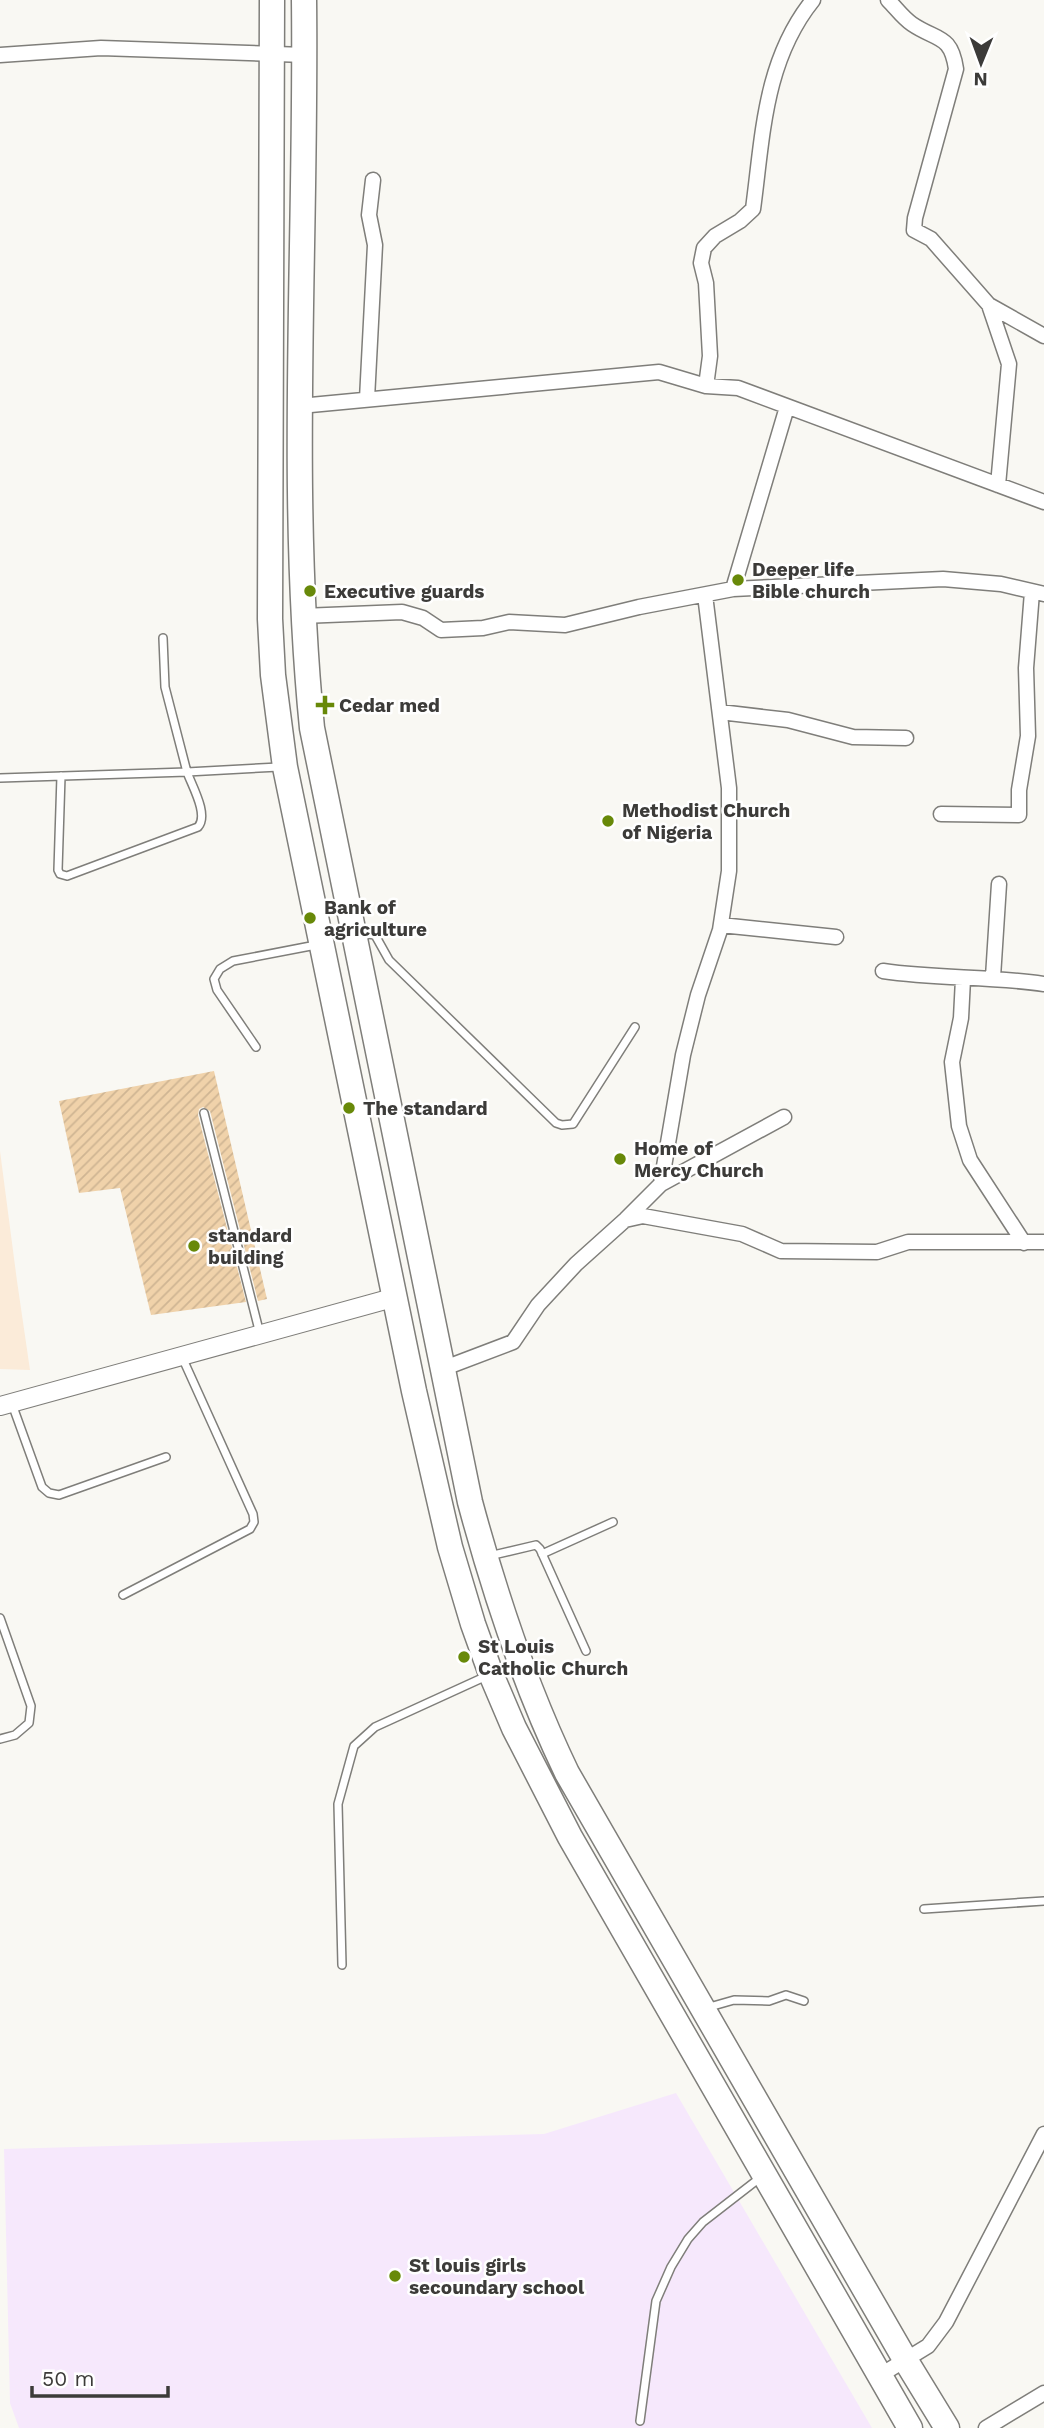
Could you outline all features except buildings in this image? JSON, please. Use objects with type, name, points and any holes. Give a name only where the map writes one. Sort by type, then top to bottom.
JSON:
[{"type":"highway","points":[[272,0],[269,567],[273,675],[285,767],[320,944],[414,1391],[450,1547],[491,1674],[514,1728],[570,1837],[910,2428]]},
{"type":"highway","points":[[304,0],[300,406],[302,616],[312,728],[352,935],[470,1502],[520,1664],[567,1773],[702,2010],[947,2428]]},
{"type":"highway","points":[[280,731],[312,728]]},
{"type":"highway","points":[[320,944],[352,935]]},
{"type":"street","points":[[706,386],[710,356],[706,283],[701,263],[704,248],[715,236],[740,221],[753,209],[767,103],[779,57],[799,18],[813,0]]},
{"type":"street","points":[[888,0],[910,23],[948,43],[954,55],[956,69],[914,230],[931,239],[989,305],[1044,336]]},
{"type":"street","points":[[0,55],[101,48],[305,55]]},
{"type":"street","points":[[368,399],[375,245],[369,215],[373,180]]},
{"type":"street","points":[[989,305],[1009,364],[998,485]]},
{"type":"street","points":[[300,406],[659,372],[706,386],[738,388],[1044,502]]},
{"type":"street","points":[[733,589],[788,407]]},
{"type":"street","points":[[302,616],[402,612],[423,618],[441,630],[483,628],[509,622],[565,625],[733,589],[943,579],[1001,584],[1038,593],[1026,668],[1028,736],[1019,790],[1019,815],[941,814]]},
{"type":"street","points":[[661,1184],[683,1055],[698,995],[721,925],[729,871],[729,788],[705,595]]},
{"type":"street","points":[[720,712],[788,720],[853,737],[906,738]]},
{"type":"street","points":[[993,977],[999,884]]},
{"type":"street","points":[[721,925],[836,937]]},
{"type":"street","points":[[883,971],[963,979],[993,977],[1044,984]]},
{"type":"street","points":[[963,979],[961,1018],[953,1062],[960,1126],[970,1160],[1024,1242]]},
{"type":"street","points":[[442,1369],[513,1342],[538,1305],[576,1264],[661,1184],[784,1117]]},
{"type":"street","points":[[625,1220],[643,1216],[742,1234],[780,1251],[877,1252],[908,1242],[1044,1242]]},
{"type":"street","points":[[6,1405],[396,1297]]},
{"type":"street","points":[[879,2376],[928,2346],[946,2322],[1044,2134]]},
{"type":"street","points":[[986,2428],[1044,2393]]},
{"type":"lane","points":[[61,776],[60,874],[67,876],[201,824],[203,816],[187,772],[165,687],[163,638]]},
{"type":"lane","points":[[0,778],[285,767]]},
{"type":"lane","points":[[352,935],[375,935],[389,960],[556,1123],[562,1125],[573,1124],[635,1027]]},
{"type":"lane","points":[[256,1047],[217,990],[214,979],[220,969],[233,961],[320,944]]},
{"type":"lane","points":[[204,1113],[260,1335]]},
{"type":"lane","points":[[123,1595],[250,1529],[254,1522],[253,1514],[182,1356]]},
{"type":"lane","points":[[6,1405],[42,1487],[49,1493],[59,1494],[166,1457]]},
{"type":"lane","points":[[542,1554],[613,1522]]},
{"type":"lane","points":[[485,1557],[536,1545],[586,1651]]},
{"type":"lane","points":[[0,1618],[31,1706],[29,1723],[15,1734],[0,1739]]},
{"type":"lane","points":[[342,1965],[338,1804],[354,1746],[375,1727],[491,1674],[520,1664]]},
{"type":"lane","points":[[925,1909],[1044,1901]]},
{"type":"lane","points":[[702,2010],[734,2000],[769,2001],[786,1995],[804,2001]]},
{"type":"lane","points":[[640,2421],[656,2301],[671,2267],[688,2239],[703,2222],[764,2175]]},
{"type":"shaded area","points":[[0,1151],[17,1281],[30,1370],[0,1369]]},
{"type":"shaded area","name":"St louis girls secoundary school","points":[[676,2093],[872,2428],[19,2428],[10,2403],[4,2149],[544,2134]]},
{"type":"place","name":"Deeper life Bible church","points":[[738,580]]},
{"type":"place","name":"Executive guards","points":[[310,591]]},
{"type":"place","name":"Cedar med","points":[[325,705]]},
{"type":"place","name":"Methodist Church of Nigeria","points":[[608,821]]},
{"type":"place","name":"Bank of agriculture","points":[[310,918]]},
{"type":"place","name":"The standard","points":[[349,1108]]},
{"type":"place","name":"Home of Mercy Church","points":[[620,1159]]},
{"type":"place","name":"standard building","points":[[194,1246]]},
{"type":"place","name":"St Louis Catholic Church","points":[[464,1657]]},
{"type":"place","name":"St louis girls secoundary school","points":[[395,2276]]}]
